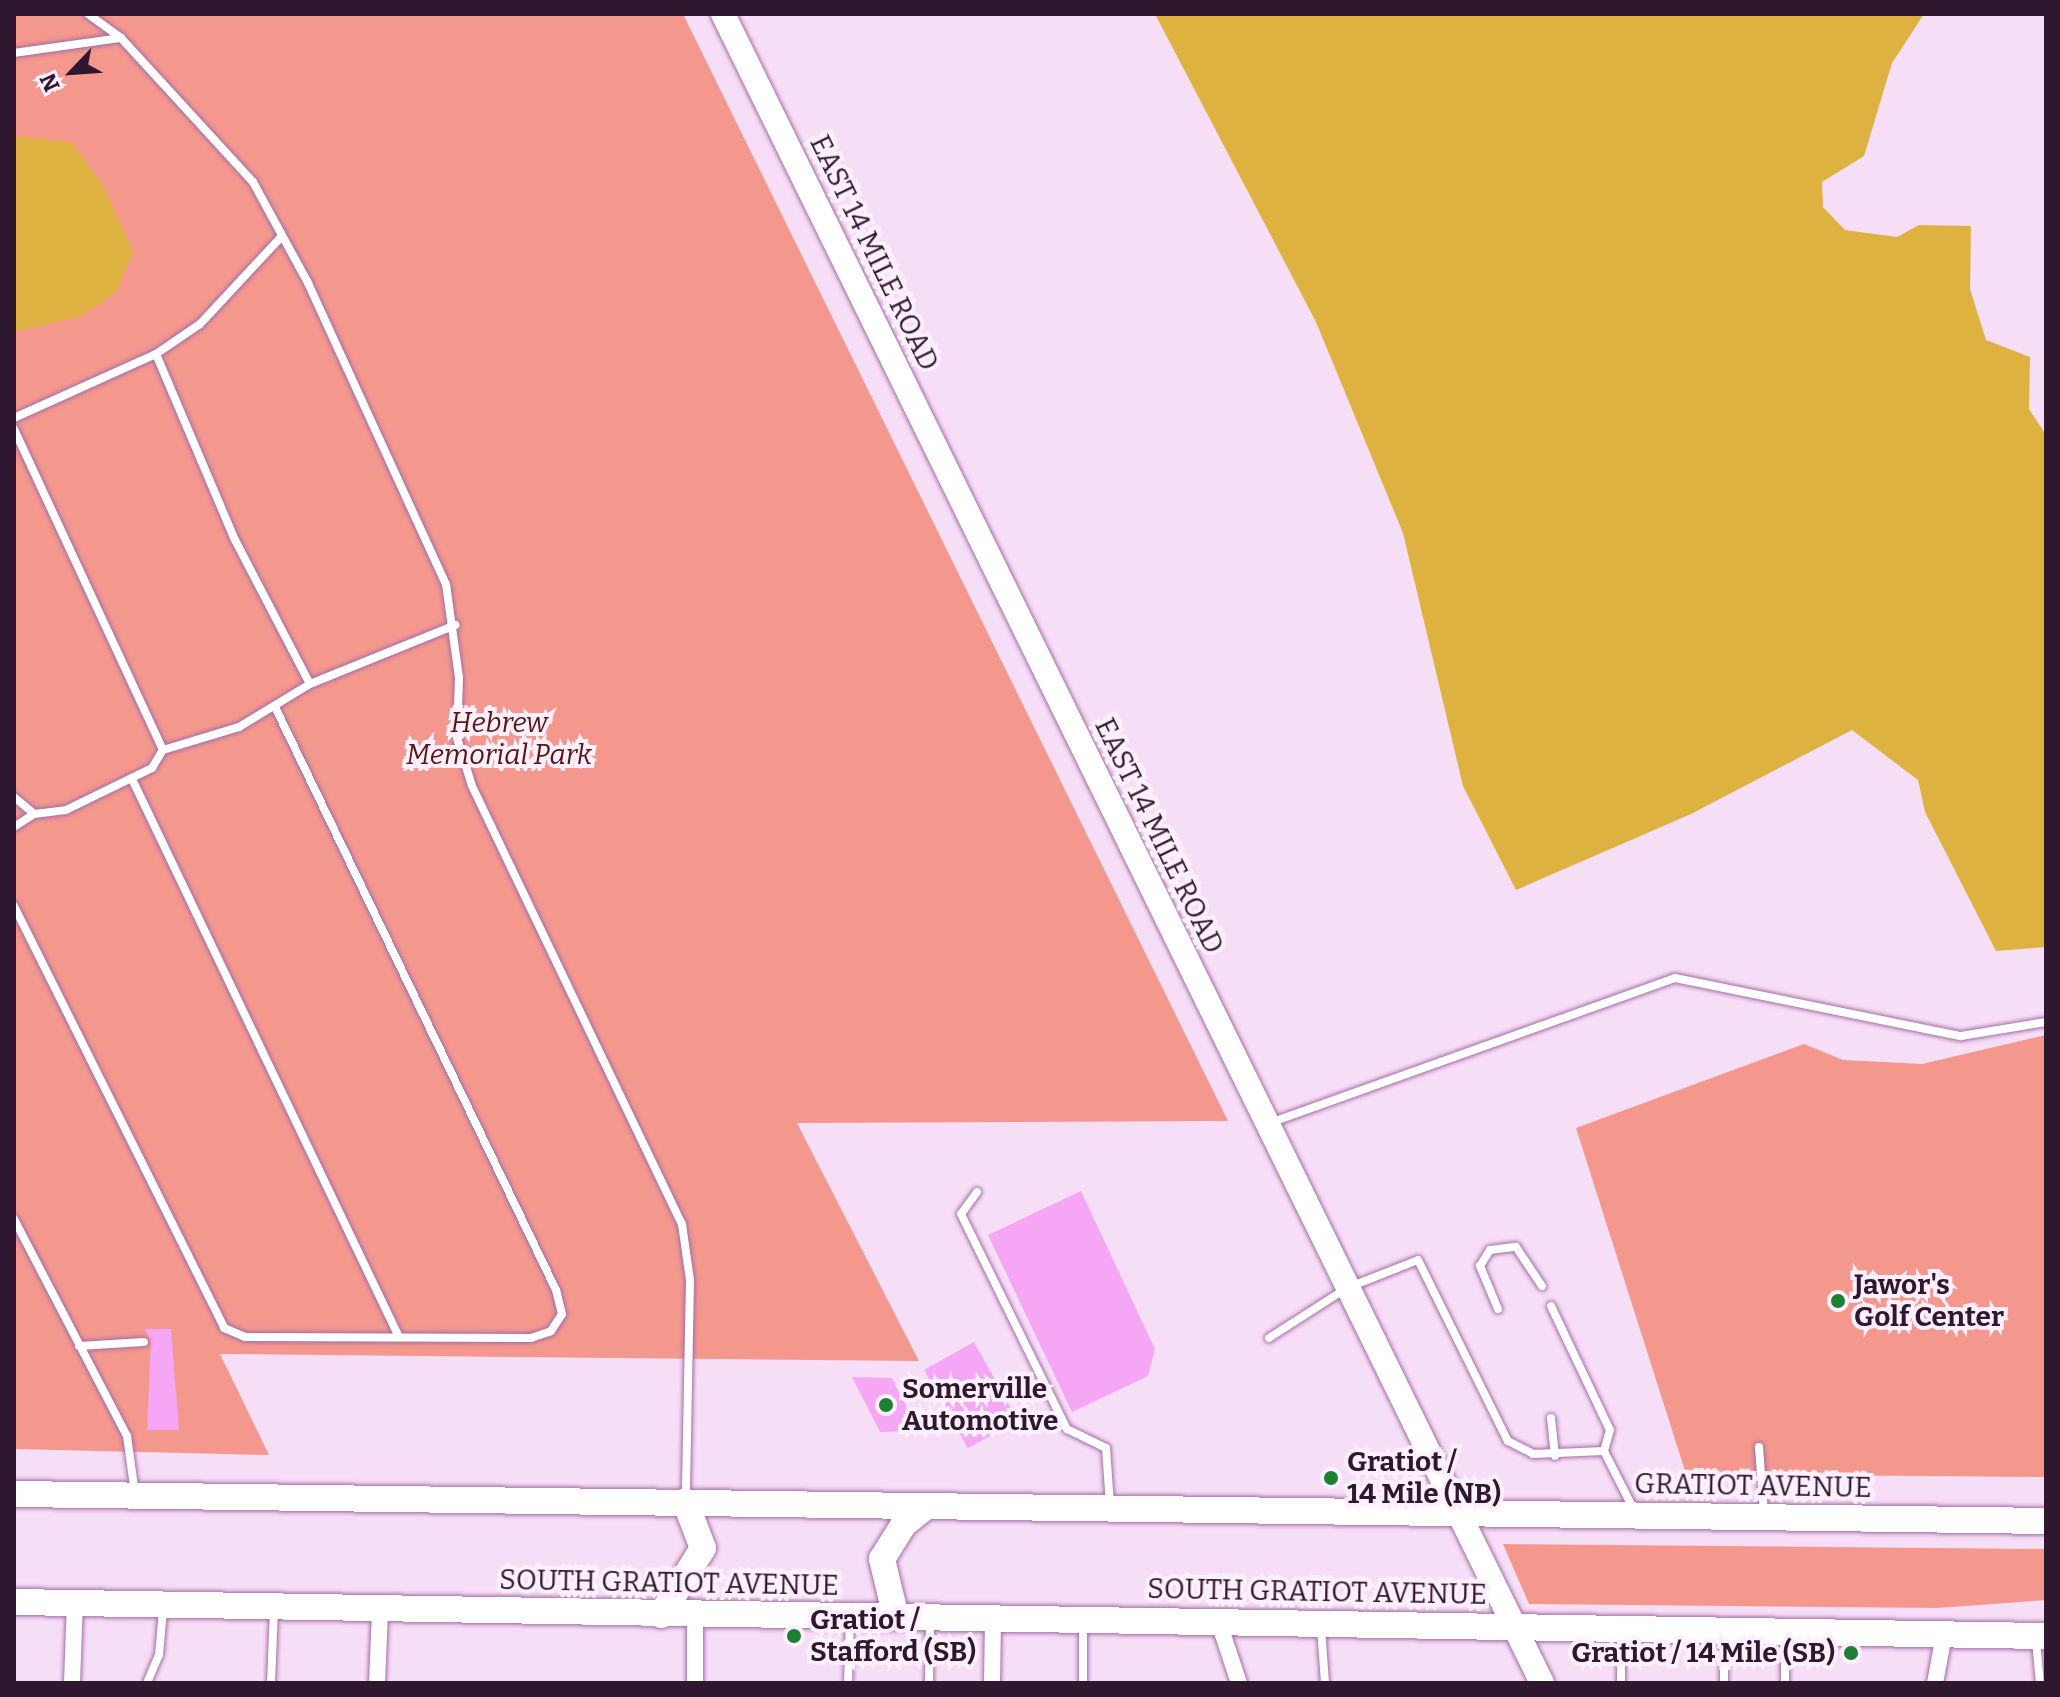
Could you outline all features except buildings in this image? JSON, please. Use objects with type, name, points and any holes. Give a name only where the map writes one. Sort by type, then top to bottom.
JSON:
[{"type":"main road","name":"EAST 14 MILE ROAD","points":[[723,14],[1542,1683]]},
{"type":"main road","points":[[14,1494],[685,1501],[1110,1513],[1460,1515]]},
{"type":"main road","points":[[661,1615],[703,1548],[685,1501]]},
{"type":"main road","points":[[896,1617],[882,1559],[903,1525],[925,1507]]},
{"type":"main road","name":"GRATIOT AVENUE","points":[[1460,1515],[2046,1521]]},
{"type":"main road","name":"SOUTH GRATIOT AVENUE","points":[[14,1602],[695,1616],[1515,1626]]},
{"type":"main road","points":[[1515,1626],[2041,1636]]},
{"type":"street","points":[[72,1683],[75,1603]]},
{"type":"street","points":[[377,1683],[380,1610]]},
{"type":"street","points":[[695,1616],[695,1683]]},
{"type":"street","points":[[992,1683],[993,1619]]},
{"type":"street","points":[[1219,1623],[1239,1683]]},
{"type":"street","points":[[1935,1683],[1944,1635]]},
{"type":"lane","points":[[88,14],[121,38],[228,148],[282,236],[446,584],[455,625],[457,738],[472,786],[682,1224],[690,1280],[685,1501]]},
{"type":"lane","points":[[14,53],[121,38]]},
{"type":"lane","points":[[14,418],[156,354],[200,324],[282,236]]},
{"type":"lane","points":[[156,354],[229,525],[310,684]]},
{"type":"lane","points":[[14,429],[163,750]]},
{"type":"lane","points":[[14,827],[34,814],[66,810],[132,779],[163,750],[211,739],[275,707],[310,684],[455,625]]},
{"type":"lane","points":[[14,906],[224,1328],[245,1337],[531,1338],[551,1331],[562,1314],[275,707]]},
{"type":"lane","points":[[132,779],[399,1337]]},
{"type":"lane","points":[[14,797],[34,814]]},
{"type":"lane","points":[[1266,1125],[1675,978],[1961,1036],[2046,1022]]},
{"type":"lane","points":[[977,1192],[961,1214],[1067,1429],[1106,1448],[1110,1513]]},
{"type":"lane","points":[[14,1219],[127,1436],[135,1495]]},
{"type":"lane","points":[[1498,1309],[1480,1266],[1490,1250],[1516,1247],[1542,1286]]},
{"type":"lane","points":[[1269,1338],[1347,1288],[1418,1260],[1508,1441],[1555,1456],[1604,1451]]},
{"type":"lane","points":[[1551,1306],[1610,1430],[1604,1451],[1637,1516]]},
{"type":"lane","points":[[79,1346],[144,1342]]},
{"type":"lane","points":[[1551,1418],[1555,1456]]},
{"type":"lane","points":[[1759,1447],[1764,1519]]},
{"type":"lane","points":[[147,1683],[159,1655],[163,1605]]},
{"type":"lane","points":[[271,1683],[274,1608]]},
{"type":"lane","points":[[848,1683],[850,1617]]},
{"type":"lane","points":[[929,1683],[931,1618]]},
{"type":"lane","points":[[1083,1620],[1083,1683]]},
{"type":"lane","points":[[1321,1624],[1325,1683]]},
{"type":"lane","points":[[1621,1630],[1621,1683]]},
{"type":"lane","points":[[1724,1632],[1724,1683]]},
{"type":"lane","points":[[1785,1633],[1785,1683]]},
{"type":"lane","points":[[2040,1683],[2041,1636]]},
{"type":"green space","name":"Hebrew Memorial Park","points":[[14,14],[683,14],[1228,1121],[797,1123],[919,1361],[220,1354],[269,1455],[14,1449]]},
{"type":"green space","name":"Jawor's Golf Center","points":[[2046,1035],[2046,1477],[1686,1474],[1576,1128],[1804,1044],[1843,1060],[1922,1064]]},
{"type":"green space","points":[[1503,1544],[2046,1549],[2046,1600],[1938,1608],[1529,1604]]},
{"type":"shaded area","points":[[1155,14],[1924,14],[1892,63],[1864,156],[1822,182],[1823,207],[1845,230],[1897,237],[1919,225],[1971,226],[1970,289],[1986,340],[2030,357],[2029,409],[2046,435],[2046,947],[1996,951],[1925,812],[1918,780],[1852,730],[1691,814],[1516,890],[1463,786],[1403,533],[1316,322]]},
{"type":"shaded area","points":[[14,136],[71,142],[103,185],[133,252],[116,292],[82,316],[14,332]]},
{"type":"place","name":"Jawor's Golf Center","points":[[1838,1301]]},
{"type":"place","name":"Somerville Automotive","points":[[886,1405]]},
{"type":"place","name":"Gratiot / 14 Mile (NB)","points":[[1331,1478]]},
{"type":"place","name":"Gratiot / Stafford (SB)","points":[[794,1636]]},
{"type":"place","name":"Gratiot / 14 Mile (SB)","points":[[1851,1653]]}]
